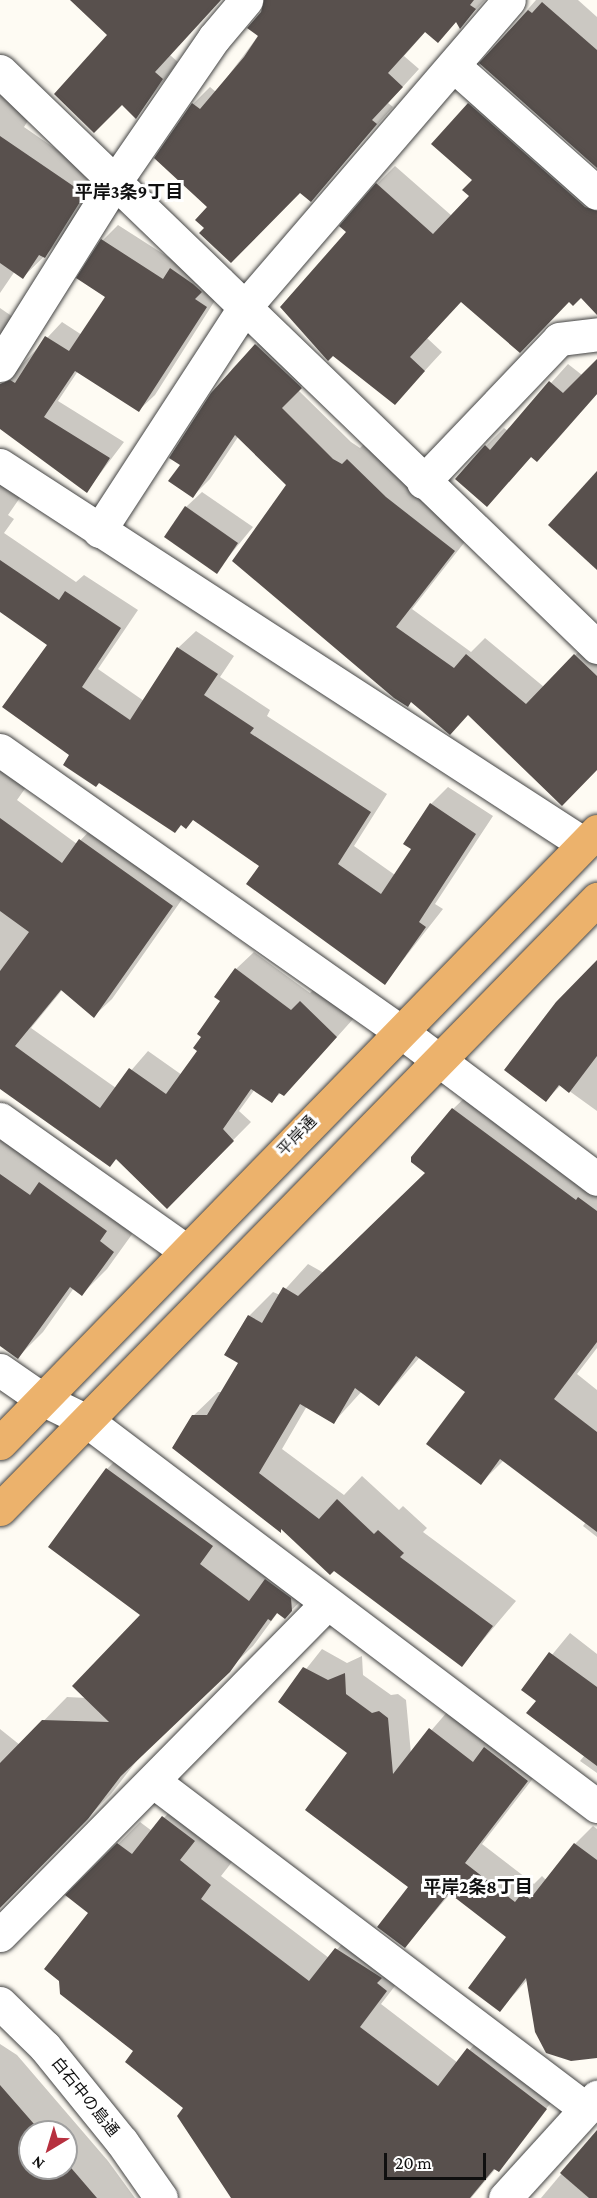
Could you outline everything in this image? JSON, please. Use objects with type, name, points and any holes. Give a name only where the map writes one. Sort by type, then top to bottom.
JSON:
[{"type":"highway","name":"平岸通","points":[[0,1443],[185,1250],[590,838]]},
{"type":"highway","points":[[0,1509],[597,899]]},
{"type":"street","points":[[0,364],[115,182],[214,38],[246,0]]},
{"type":"street","points":[[99,531],[244,308],[509,0]]},
{"type":"street","points":[[454,66],[597,194]]},
{"type":"street","points":[[0,71],[423,482],[597,647]]},
{"type":"street","points":[[423,482],[559,339],[597,334]]},
{"type":"street","points":[[0,465],[99,531],[590,838]]},
{"type":"street","points":[[0,750],[400,1031],[597,1179]]},
{"type":"street","points":[[0,1119],[185,1250]]},
{"type":"street","points":[[0,1370],[42,1399],[87,1421],[597,1806]]},
{"type":"street","points":[[0,1935],[327,1603]]},
{"type":"street","points":[[153,1781],[591,2103],[505,2198]]},
{"type":"street","name":"白石中の島通","points":[[0,2003],[45,2047],[122,2142],[161,2198]]},
{"type":"building","points":[[70,0],[221,0],[155,72],[163,79],[136,119],[122,105],[94,133],[54,94],[107,35]]},
{"type":"building","points":[[264,0],[474,0],[470,5],[476,9],[460,29],[456,22],[438,43],[425,32],[388,73],[403,87],[372,120],[377,124],[311,202],[300,193],[231,263],[199,233],[204,228],[195,220],[207,207],[154,158],[192,103],[200,109],[244,57],[258,36],[247,28],[261,12]]},
{"type":"building","points":[[542,2],[597,50],[597,168],[479,63],[528,10],[532,13]]},
{"type":"building","points":[[468,103],[585,207],[597,211],[597,315],[581,298],[573,306],[569,302],[520,353],[461,302],[410,357],[425,371],[395,405],[333,356],[328,361],[280,307],[346,232],[339,226],[376,183],[433,234],[469,196],[462,190],[472,180],[431,144]]},
{"type":"building","points":[[0,136],[85,194],[45,258],[39,255],[23,279],[0,263]]},
{"type":"building","points":[[101,239],[163,279],[170,268],[202,292],[195,299],[207,307],[139,412],[75,371],[44,417],[110,458],[87,493],[0,429],[0,384],[10,380],[15,383],[45,336],[69,351],[105,297],[76,278]]},
{"type":"building","points":[[255,344],[302,388],[282,408],[333,459],[342,464],[347,459],[386,497],[455,551],[396,627],[454,668],[466,654],[526,704],[574,654],[597,676],[597,770],[562,806],[468,715],[450,735],[411,702],[408,707],[394,698],[232,561],[286,485],[235,435],[193,498],[168,481],[180,465],[169,458],[211,393]]},
{"type":"building","points":[[597,359],[597,394],[537,462],[531,457],[487,507],[455,479],[485,445],[490,450],[549,381],[563,393]]},
{"type":"building","points":[[597,471],[597,570],[548,525]]},
{"type":"building","points":[[185,506],[238,543],[217,574],[164,537]]},
{"type":"building","points":[[0,560],[59,600],[65,591],[121,628],[82,687],[130,720],[177,647],[218,674],[204,695],[254,728],[250,733],[371,812],[338,864],[381,894],[411,849],[403,844],[430,803],[476,834],[419,922],[426,927],[385,985],[246,884],[259,866],[193,820],[186,829],[181,825],[175,833],[99,783],[96,787],[63,765],[69,755],[2,707],[47,645],[0,612]]},
{"type":"building","points":[[0,818],[62,863],[79,839],[173,906],[94,1018],[61,990],[15,1046],[100,1108],[129,1068],[166,1094],[197,1051],[193,1048],[201,1037],[197,1034],[220,1001],[214,997],[235,968],[291,1010],[300,1001],[337,1037],[284,1096],[279,1093],[272,1103],[251,1089],[223,1129],[234,1141],[167,1209],[116,1159],[110,1167],[0,1089],[0,971],[29,932],[0,911]]},
{"type":"building","points":[[597,960],[597,1056],[569,1093],[559,1085],[546,1102],[504,1070],[556,1002]]},
{"type":"building","points":[[452,1108],[576,1200],[578,1197],[597,1211],[597,1342],[554,1399],[597,1432],[597,1532],[500,1459],[481,1485],[426,1444],[465,1392],[416,1356],[379,1406],[355,1388],[334,1424],[300,1404],[259,1473],[319,1519],[337,1499],[374,1534],[378,1530],[404,1553],[400,1557],[493,1626],[462,1667],[334,1571],[330,1575],[281,1529],[281,1533],[172,1448],[192,1415],[207,1415],[238,1363],[224,1355],[248,1315],[262,1323],[283,1287],[298,1296],[425,1173],[411,1162],[411,1157]]},
{"type":"building","points":[[0,1174],[30,1195],[39,1182],[107,1231],[100,1241],[114,1252],[82,1296],[70,1287],[18,1359],[0,1346]]},
{"type":"building","points":[[106,1468],[213,1546],[200,1564],[249,1601],[265,1579],[291,1598],[292,1611],[285,1619],[277,1613],[271,1621],[268,1619],[230,1672],[121,1776],[88,1819],[0,1908],[0,1763],[42,1720],[109,1722],[72,1686],[140,1615],[48,1547]]},
{"type":"building","points":[[549,1652],[597,1687],[597,1766],[526,1713],[536,1701],[521,1690]]},
{"type":"building","points":[[303,1667],[328,1680],[345,1673],[346,1694],[372,1713],[379,1711],[388,1718],[393,1774],[429,1728],[473,1762],[484,1747],[528,1781],[465,1863],[515,1902],[522,1893],[530,1899],[574,1843],[597,1860],[597,2058],[571,2061],[546,2053],[535,2032],[526,1978],[500,2012],[468,1988],[506,1937],[449,1893],[405,1948],[377,1927],[408,1887],[305,1810],[347,1753],[278,1702]]},
{"type":"building","points":[[162,1816],[195,1841],[180,1860],[211,1885],[201,1899],[309,1981],[335,1948],[382,1978],[377,1983],[387,1991],[360,2027],[438,2086],[467,2048],[547,2109],[499,2172],[494,2169],[470,2198],[231,2198],[177,2116],[183,2108],[125,2062],[133,2051],[60,1994],[59,1981],[44,1969],[88,1913],[65,1895],[117,1843],[132,1854]]},
{"type":"building","points":[[0,2085],[31,2120],[18,2120],[18,2180],[78,2180],[78,2176],[97,2198],[0,2198]]},
{"type":"building","points":[[597,2130],[597,2198],[589,2198],[560,2173]]},
{"type":"district","name":"平岸3条9丁目","points":[[129,192]]},
{"type":"district","name":"平岸2条8丁目","points":[[478,1887]]}]
